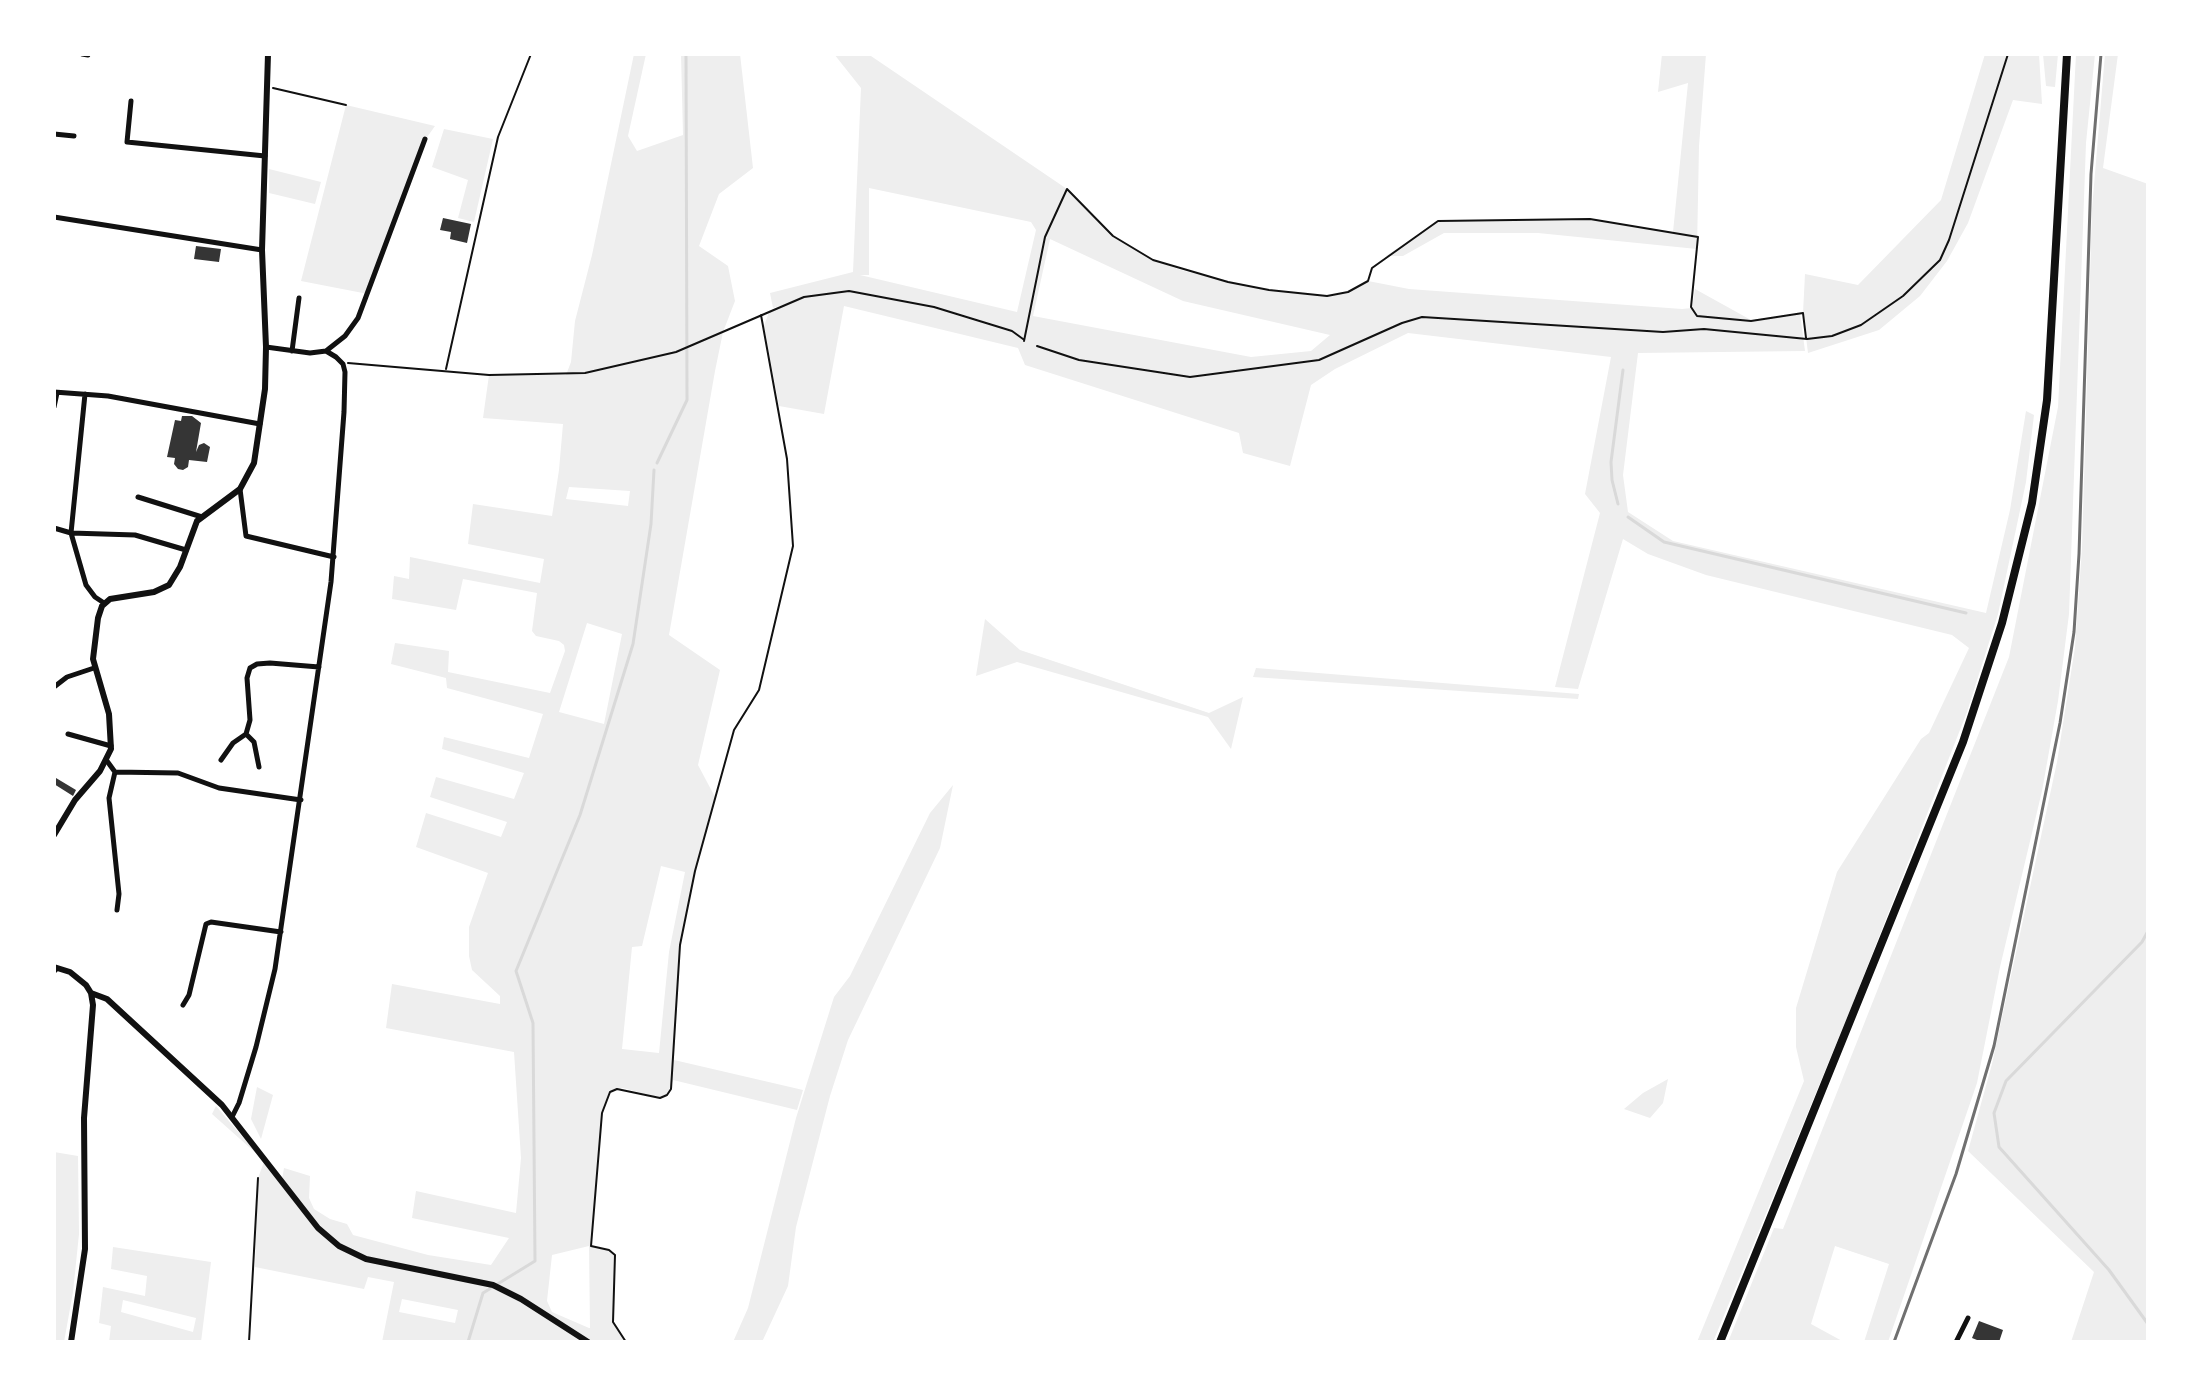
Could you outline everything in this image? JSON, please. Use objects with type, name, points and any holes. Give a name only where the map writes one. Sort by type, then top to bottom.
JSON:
[{"type":"highway","points":[[1720,1342],[1958,756],[2006,608],[2032,503],[2047,400],[2067,54]]},
{"type":"street","points":[[54,835],[75,800],[107,761],[111,746],[108,708],[94,668],[94,640],[104,603],[166,587],[177,573],[195,525],[240,489],[252,468],[261,424],[266,347],[262,250],[268,54]]},
{"type":"street","points":[[131,101],[127,142],[265,156]]},
{"type":"street","points":[[54,134],[74,136]]},
{"type":"street","points":[[326,351],[345,336],[358,318],[425,139]]},
{"type":"street","points":[[54,217],[262,250]]},
{"type":"street","points":[[292,351],[299,298]]},
{"type":"street","points":[[232,1117],[243,1093],[266,1014],[281,932],[334,557],[344,412],[343,364],[326,351],[266,347]]},
{"type":"street","points":[[54,407],[56,392],[85,394],[261,424]]},
{"type":"street","points":[[85,394],[71,533],[86,585],[104,603]]},
{"type":"street","points":[[240,489],[246,536],[334,557]]},
{"type":"street","points":[[138,497],[202,517]]},
{"type":"street","points":[[54,528],[71,533],[135,535],[186,550]]},
{"type":"street","points":[[221,760],[233,743],[246,734],[250,720],[247,678],[250,668],[270,663],[319,667]]},
{"type":"street","points":[[54,687],[67,677],[94,668]]},
{"type":"street","points":[[68,734],[111,746]]},
{"type":"street","points":[[246,734],[254,742],[259,767]]},
{"type":"street","points":[[107,761],[115,772],[109,798],[119,894],[117,910]]},
{"type":"street","points":[[115,772],[178,773],[219,788],[301,800]]},
{"type":"street","points":[[183,1005],[189,995],[206,924],[211,922],[281,932]]},
{"type":"street","points":[[54,969],[74,975],[86,985],[93,1005],[84,1118],[85,1249],[71,1342]]},
{"type":"street","points":[[91,993],[113,1004],[232,1117],[318,1228],[352,1254],[496,1286],[588,1342]]},
{"type":"street","points":[[1956,1342],[1968,1318]]},
{"type":"path","points":[[446,370],[498,137],[531,54]]},
{"type":"path","points":[[1037,346],[1079,360],[1190,377],[1319,360],[1422,317],[1663,332],[1704,329],[1807,339],[1832,336],[1861,325],[1903,296],[1940,260],[2008,54]]},
{"type":"path","points":[[267,87],[346,105]]},
{"type":"path","points":[[343,364],[359,362],[489,375],[585,373],[676,352],[804,297],[849,291],[934,307],[1019,335],[1024,341],[1045,237],[1067,189],[1113,236],[1153,260],[1228,282],[1327,296],[1348,292],[1368,281],[1372,268],[1438,221],[1590,219],[1698,237],[1691,307],[1697,316],[1751,321],[1803,313],[1807,339]]},
{"type":"path","points":[[626,1342],[613,1322],[615,1255],[609,1250],[591,1246],[602,1113],[610,1092],[617,1089],[660,1098],[671,1089],[680,945],[695,871],[734,730],[759,690],[793,546],[785,446],[761,315]]},
{"type":"path","points":[[249,1342],[258,1178]]},
{"type":"shaded area","points":[[634,54],[646,54],[628,136],[637,151],[683,135],[681,54],[740,54],[753,168],[719,194],[699,246],[728,266],[735,301],[723,332],[715,371],[669,635],[720,670],[698,765],[715,797],[695,871],[680,945],[674,1060],[803,1090],[797,1110],[673,1080],[667,1095],[660,1098],[623,1088],[610,1092],[602,1113],[591,1245],[615,1255],[613,1322],[626,1342],[382,1342],[394,1282],[368,1277],[364,1289],[255,1267],[258,1178],[264,1162],[282,1180],[284,1168],[310,1176],[309,1198],[314,1209],[330,1219],[347,1224],[353,1235],[428,1255],[491,1265],[509,1238],[412,1218],[416,1191],[516,1213],[521,1158],[514,1052],[386,1028],[392,984],[500,1004],[500,996],[472,970],[469,956],[469,927],[488,873],[416,847],[426,813],[501,837],[507,822],[430,797],[436,777],[514,799],[524,773],[442,749],[444,737],[529,758],[543,714],[447,688],[446,678],[391,664],[395,643],[449,651],[448,672],[550,693],[565,651],[564,645],[536,636],[532,631],[537,593],[463,579],[456,610],[392,599],[394,576],[409,579],[410,557],[540,583],[544,559],[468,544],[473,504],[552,516],[559,470],[563,424],[483,418],[489,375],[566,375],[571,362],[575,321]],"holes":[[[569,487],[630,491],[628,506],[566,499]],[[587,623],[622,634],[604,724],[559,712]],[[661,866],[685,872],[669,952],[659,1053],[622,1049],[632,947],[642,946]],[[589,1246],[590,1328],[552,1312],[547,1301],[552,1255]],[[402,1299],[458,1310],[455,1323],[399,1312]]]},
{"type":"shaded area","points":[[834,54],[868,54],[1067,189],[1113,236],[1153,260],[1184,271],[1269,290],[1327,296],[1348,292],[1368,281],[1409,289],[1682,309],[1692,308],[1695,289],[1751,320],[1800,313],[1805,351],[1638,353],[1623,475],[1628,512],[1673,541],[1986,613],[2010,510],[2026,411],[2034,415],[2026,482],[1998,614],[1967,712],[1853,1003],[1713,1342],[1697,1342],[1804,1081],[1796,1047],[1796,1008],[1837,872],[1921,739],[1929,733],[1969,648],[1952,635],[1706,575],[1648,554],[1623,539],[1578,689],[1555,687],[1600,513],[1585,494],[1611,357],[1408,333],[1335,369],[1311,385],[1290,466],[1243,453],[1239,433],[1025,365],[1018,348],[844,306],[824,414],[779,406],[764,326],[769,312],[787,304],[773,308],[770,293],[853,272],[861,88]],"holes":[[[869,188],[1031,222],[1036,230],[1017,312],[860,275],[869,275]],[[1050,239],[1183,301],[1330,335],[1311,351],[1251,357],[1033,316]]]},
{"type":"shaded area","points":[[1662,54],[1706,54],[1699,146],[1697,249],[1538,233],[1444,233],[1403,256],[1386,256],[1438,221],[1590,219],[1673,232],[1688,83],[1658,92]]},
{"type":"shaded area","points":[[1985,54],[2039,54],[2042,104],[2013,100],[1968,223],[1947,261],[1920,296],[1879,330],[1808,353],[1803,313],[1805,274],[1858,285],[1941,200]]},
{"type":"shaded area","points":[[2043,54],[2058,54],[2055,87],[2046,86]]},
{"type":"shaded area","points":[[2076,54],[2095,54],[2086,143],[2069,614],[2042,791],[2000,967],[1977,1083],[1888,1342],[1864,1342],[1889,1264],[1835,1246],[1811,1324],[1844,1342],[1728,1342],[1774,1228],[1783,1229],[2009,657],[2058,407]]},
{"type":"shaded area","points":[[2105,54],[2118,54],[2103,168],[2148,184],[2148,1342],[2071,1342],[2094,1272],[1968,1151],[1992,1064],[2057,762],[2075,647],[2082,548],[2092,209]]},
{"type":"shaded area","points":[[346,105],[435,126],[425,140],[368,294],[301,281]]},
{"type":"shaded area","points":[[444,129],[493,139],[474,222],[458,218],[468,180],[432,167]]},
{"type":"shaded area","points":[[269,169],[321,182],[315,204],[269,193]]},
{"type":"shaded area","points":[[985,619],[1020,650],[1209,713],[1243,697],[1231,749],[1208,717],[1017,662],[976,676]]},
{"type":"shaded area","points":[[1256,668],[1579,694],[1578,699],[1253,677]]},
{"type":"shaded area","points":[[953,785],[940,848],[848,1040],[796,1227],[788,1286],[762,1342],[733,1342],[748,1308],[796,1118],[834,997],[850,976],[930,813]]},
{"type":"shaded area","points":[[1668,1079],[1663,1103],[1650,1118],[1624,1109],[1643,1093]]},
{"type":"shaded area","points":[[257,1087],[273,1095],[261,1139],[251,1119]]},
{"type":"shaded area","points":[[216,1106],[258,1155],[212,1114]]},
{"type":"shaded area","points":[[54,1152],[78,1156],[79,1234],[64,1342],[54,1342]]},
{"type":"shaded area","points":[[113,1247],[211,1262],[201,1342],[109,1342],[111,1326],[99,1323],[103,1287],[145,1296],[147,1276],[111,1269]],"holes":[[[123,1300],[196,1318],[193,1332],[121,1312]]]},
{"type":"building","points":[[443,218],[471,224],[467,243],[450,239],[451,232],[440,230]]},
{"type":"building","points":[[196,246],[221,249],[219,262],[194,259]]},
{"type":"building","points":[[182,416],[192,416],[201,423],[196,452],[199,445],[204,443],[210,447],[207,462],[189,460],[188,467],[183,470],[174,464],[175,458],[167,457],[175,420],[181,421]]},
{"type":"building","points":[[56,778],[76,790],[73,796],[54,784]]},
{"type":"building","points":[[1979,1321],[2003,1330],[1999,1342],[1982,1342],[1972,1338]]},
{"type":"waterway","points":[[657,463],[687,400],[686,54]]},
{"type":"waterway","points":[[1618,504],[1611,462],[1623,370]]},
{"type":"waterway","points":[[468,1342],[483,1293],[535,1261],[533,1023],[516,971],[580,815],[633,644],[651,524],[654,470]]},
{"type":"waterway","points":[[1628,517],[1664,542],[1966,613]]},
{"type":"waterway","points":[[2148,931],[2142,942],[2006,1081],[1994,1113],[1999,1147],[2109,1270],[2148,1324]]},
{"type":"railway","points":[[1894,1342],[1956,1174],[1994,1046],[2060,723],[2074,632],[2079,554],[2091,174],[2101,54]]}]
